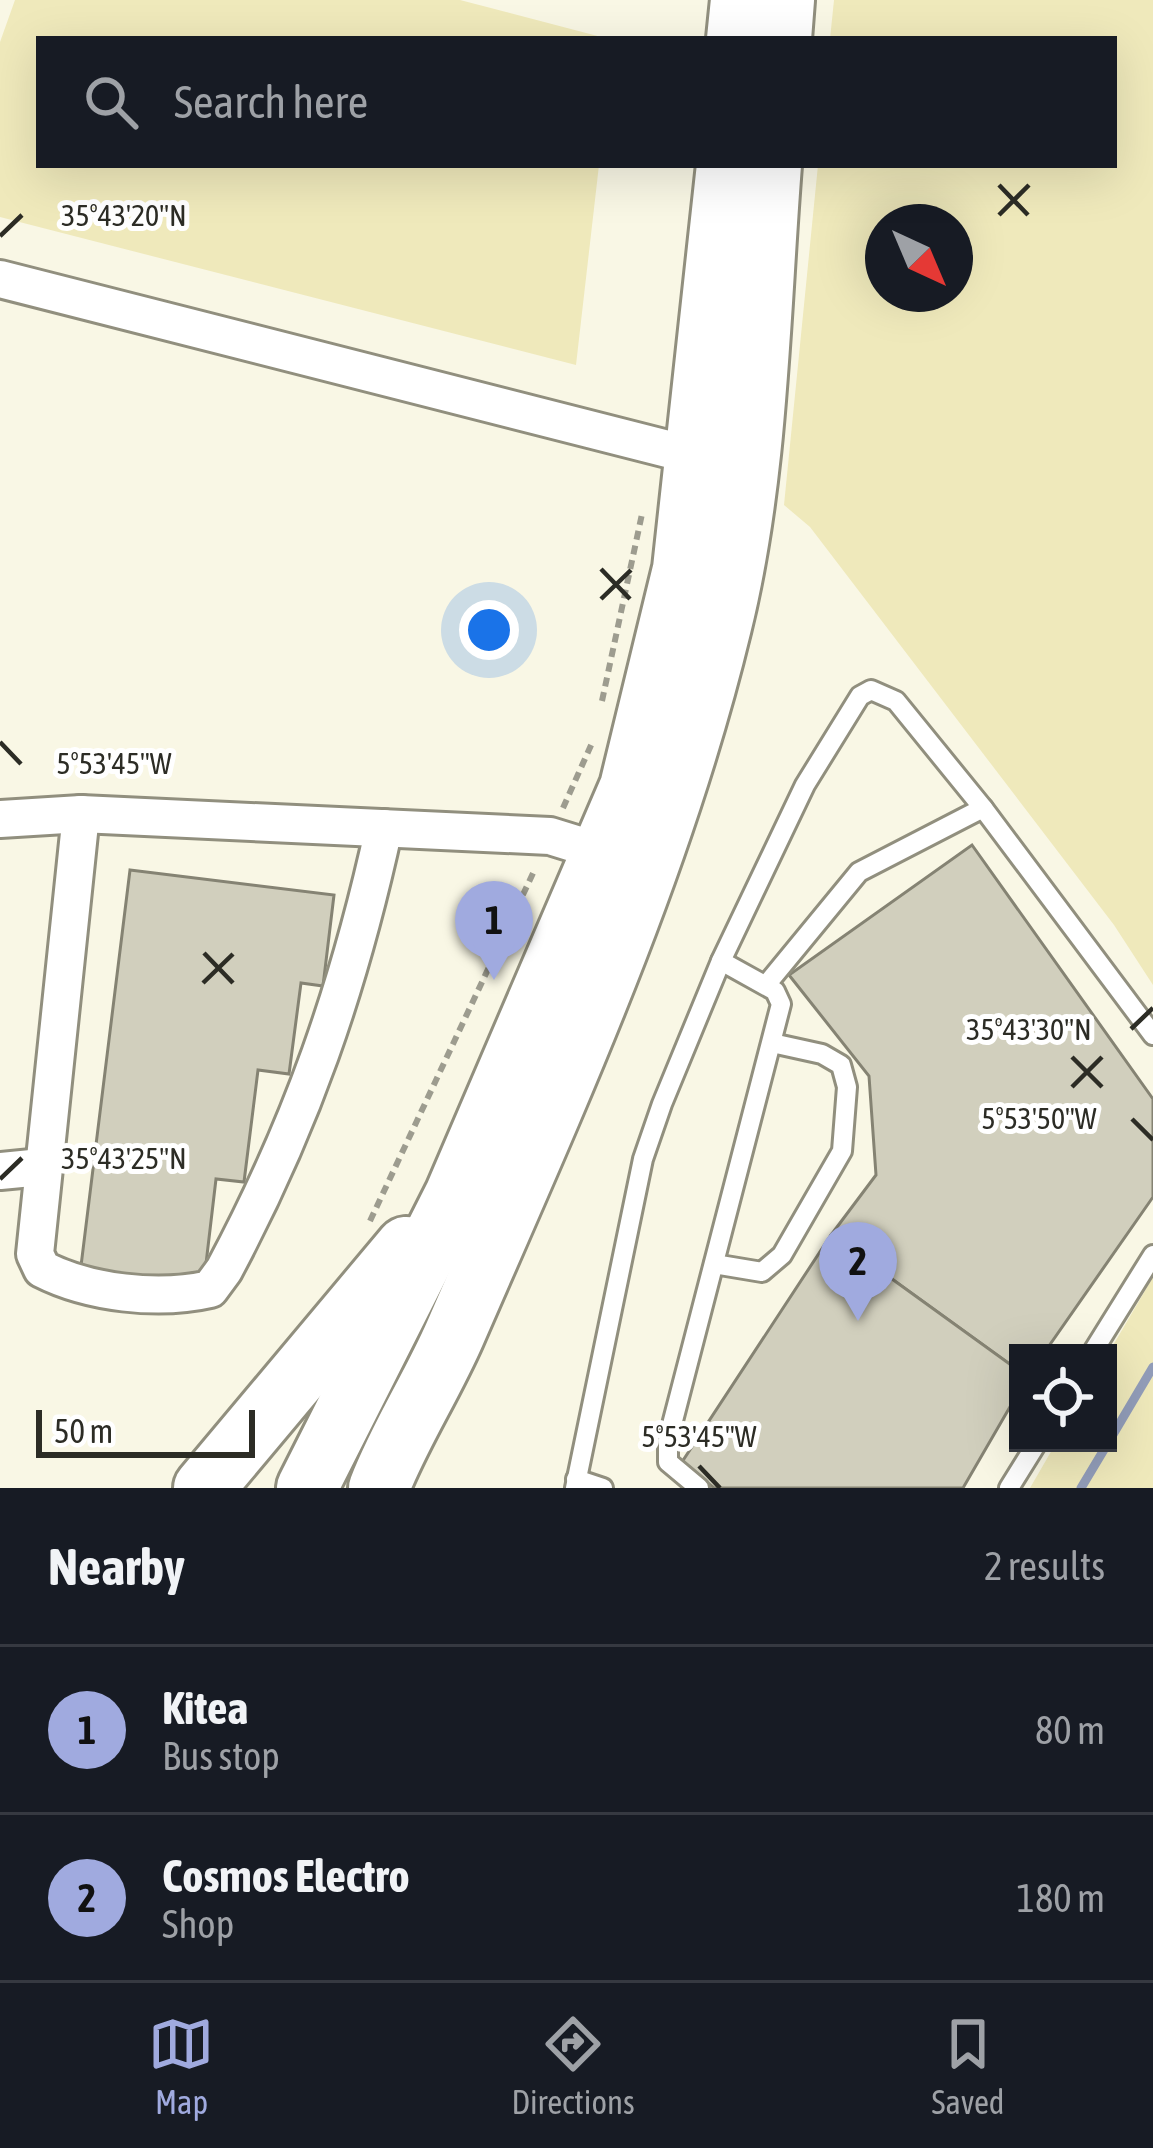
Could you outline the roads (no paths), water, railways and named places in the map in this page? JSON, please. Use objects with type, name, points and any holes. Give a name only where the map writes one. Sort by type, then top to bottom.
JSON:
[{"type":"highway","points":[[737,36],[741,0]]},
{"type":"highway","points":[[781,36],[784,0]]},
{"type":"highway","points":[[307,1488],[455,1195],[577,844],[630,787],[670,633],[674,450],[726,168]]},
{"type":"highway","points":[[379,1488],[453,1338],[569,1060],[666,820],[701,705],[740,533],[755,403],[771,168]]},
{"type":"highway","points":[[204,1488],[361,1295],[455,1195]]},
{"type":"street","points":[[0,279],[674,450]]},
{"type":"street","points":[[0,819],[81,814],[384,828],[577,844]]},
{"type":"street","points":[[81,814],[35,1254],[42,1269],[87,1286],[183,1296],[210,1289],[291,1136],[335,1024],[384,828]]},
{"type":"street","points":[[0,1171],[42,1167]]},
{"type":"lane","points":[[603,1488],[576,1484],[643,1159],[721,962],[805,785],[860,696],[871,690],[896,701],[983,808],[1153,1035]]},
{"type":"lane","points":[[766,985],[859,872],[983,808]]},
{"type":"lane","points":[[699,1488],[677,1472],[666,1453],[782,1004],[766,985],[721,962]]},
{"type":"lane","points":[[713,1264],[752,1272],[773,1265],[842,1150],[847,1087],[841,1065],[822,1054],[772,1043]]},
{"type":"lane","points":[[1098,1344],[1153,1255]]},
{"type":"lane","points":[[1009,1488],[1031,1452]]},
{"type":"waterway","points":[[1117,1428],[1153,1367]]},
{"type":"waterway","points":[[1081,1488],[1103,1452]]},
{"type":"place","name":"Kitea","points":[[494,980]]},
{"type":"place","name":"Cosmos Electro","points":[[858,1321]]}]
